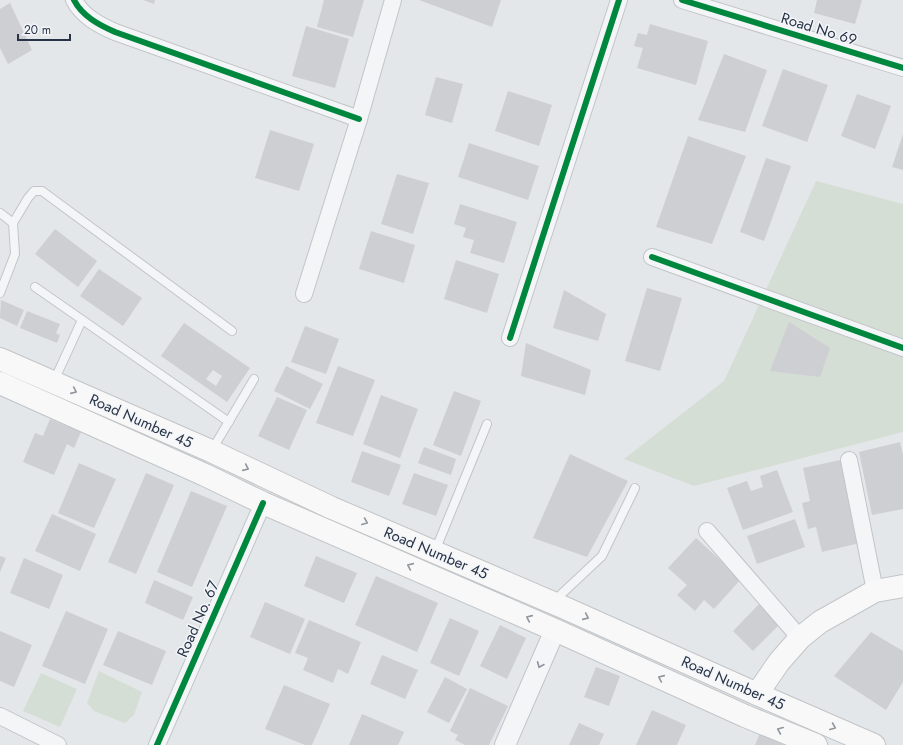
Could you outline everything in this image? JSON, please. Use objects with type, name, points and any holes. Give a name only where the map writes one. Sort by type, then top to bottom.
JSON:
[{"type":"main road","name":"Road Number 45","points":[[0,358],[211,452],[332,508],[552,602],[874,745]]},
{"type":"main road","name":"Road Number 45","points":[[0,383],[264,503],[555,630],[745,716],[816,745]]},
{"type":"main road","points":[[757,694],[779,662],[800,638],[820,622],[875,591],[903,586]]},
{"type":"street","points":[[74,0],[76,5],[96,23],[115,32],[359,119]]},
{"type":"street","points":[[304,294],[359,119],[393,0]]},
{"type":"street","points":[[510,338],[619,0]]},
{"type":"street","name":"Road No 69","points":[[682,0],[903,68]]},
{"type":"street","points":[[652,257],[903,348]]},
{"type":"street","points":[[849,460],[875,591]]},
{"type":"street","name":"Road No. 67","points":[[157,745],[264,503]]},
{"type":"street","points":[[706,531],[800,638]]},
{"type":"street","points":[[505,745],[555,630]]},
{"type":"street","points":[[0,716],[58,745]]},
{"type":"lane","points":[[0,293],[15,254],[13,223],[34,191],[42,191],[232,332]]},
{"type":"lane","points":[[0,213],[13,223]]},
{"type":"lane","points":[[35,287],[229,422]]},
{"type":"lane","points":[[54,382],[82,320]]},
{"type":"lane","points":[[211,452],[254,379]]},
{"type":"lane","points":[[435,552],[487,424]]},
{"type":"lane","points":[[552,602],[602,556],[635,488]]},
{"type":"shaded area","points":[[816,181],[903,204],[903,432],[694,486],[624,459],[724,381]]},
{"type":"shaded area","points":[[99,671],[142,692],[134,715],[125,723],[94,711],[87,703]]},
{"type":"shaded area","points":[[41,673],[77,689],[60,727],[23,711]]},
{"type":"building","points":[[143,0],[155,0],[154,4]]},
{"type":"building","points":[[324,0],[364,0],[353,37],[317,27]]},
{"type":"building","points":[[419,0],[501,0],[492,27]]},
{"type":"building","points":[[817,0],[862,0],[855,24],[814,13]]},
{"type":"building","points":[[10,3],[32,50],[8,64],[0,48],[0,9]]},
{"type":"building","points":[[650,24],[708,41],[696,85],[637,68],[643,48],[634,46],[638,33],[647,35]]},
{"type":"building","points":[[306,26],[349,39],[335,88],[292,76]]},
{"type":"building","points":[[724,54],[767,70],[745,132],[698,120]]},
{"type":"building","points":[[783,69],[828,85],[807,142],[762,126]]},
{"type":"building","points":[[436,77],[463,84],[452,123],[425,115]]},
{"type":"building","points":[[508,91],[552,105],[539,146],[495,131]]},
{"type":"building","points":[[857,94],[891,106],[875,149],[841,136]]},
{"type":"building","points":[[270,130],[314,144],[299,191],[255,178]]},
{"type":"building","points":[[903,134],[903,170],[892,167]]},
{"type":"building","points":[[688,136],[746,156],[712,244],[656,227]]},
{"type":"building","points":[[469,143],[539,166],[528,200],[458,177]]},
{"type":"building","points":[[766,158],[791,166],[764,241],[740,232]]},
{"type":"building","points":[[397,174],[429,183],[413,234],[381,224]]},
{"type":"building","points":[[460,204],[517,222],[504,263],[470,253],[474,240],[463,237],[466,228],[454,224]]},
{"type":"building","points":[[55,229],[97,261],[78,287],[35,254]]},
{"type":"building","points":[[371,231],[415,245],[404,283],[359,269]]},
{"type":"building","points":[[456,260],[499,274],[487,313],[444,299]]},
{"type":"building","points":[[99,269],[142,298],[123,326],[80,296]]},
{"type":"building","points":[[647,288],[682,298],[660,371],[625,361]]},
{"type":"building","points":[[564,290],[606,314],[598,341],[553,328]]},
{"type":"building","points":[[1,300],[24,310],[17,326],[0,318]]},
{"type":"building","points":[[27,311],[60,324],[56,333],[60,335],[57,343],[20,328]]},
{"type":"building","points":[[789,322],[830,348],[820,377],[770,371]]},
{"type":"building","points":[[184,323],[250,368],[227,402],[161,356]],"holes":[[[213,370],[222,376],[216,386],[206,379]]]},
{"type":"building","points":[[305,326],[339,339],[326,374],[291,362]]},
{"type":"building","points":[[526,343],[591,370],[585,395],[521,376]]},
{"type":"building","points":[[286,366],[323,384],[310,409],[274,391]]},
{"type":"building","points":[[338,366],[375,380],[353,436],[316,423]]},
{"type":"building","points":[[454,391],[481,401],[461,456],[433,445]]},
{"type":"building","points":[[381,395],[418,409],[400,458],[363,444]]},
{"type":"building","points":[[277,397],[307,410],[289,450],[258,436]]},
{"type":"building","points":[[50,419],[81,432],[74,448],[67,444],[54,475],[23,462],[35,433],[43,436]]},
{"type":"building","points":[[900,442],[903,455],[903,509],[872,515],[859,452]]},
{"type":"building","points":[[424,447],[456,459],[451,475],[418,463]]},
{"type":"building","points":[[362,451],[401,465],[389,496],[351,482]]},
{"type":"building","points":[[570,454],[628,481],[587,557],[533,538]]},
{"type":"building","points":[[845,459],[864,542],[822,552],[816,527],[808,529],[802,503],[810,501],[803,468]]},
{"type":"building","points":[[79,463],[116,479],[94,528],[58,513]]},
{"type":"building","points":[[777,470],[793,512],[743,530],[727,488],[747,481],[751,491],[763,487],[760,476]]},
{"type":"building","points":[[146,473],[174,485],[136,574],[108,562]]},
{"type":"building","points":[[414,473],[448,485],[436,516],[402,504]]},
{"type":"building","points":[[191,491],[227,506],[192,587],[157,572]]},
{"type":"building","points":[[52,514],[96,534],[80,571],[35,551]]},
{"type":"building","points":[[795,519],[805,547],[757,564],[747,536]]},
{"type":"building","points":[[696,538],[741,579],[714,609],[704,600],[695,611],[677,595],[687,585],[668,568]]},
{"type":"building","points":[[0,556],[6,558],[0,572]]},
{"type":"building","points":[[316,556],[357,573],[344,603],[304,586]]},
{"type":"building","points":[[24,558],[63,575],[49,609],[10,593]]},
{"type":"building","points":[[376,576],[438,603],[417,652],[355,625]]},
{"type":"building","points":[[154,580],[193,597],[183,620],[145,603]]},
{"type":"building","points":[[265,602],[305,619],[290,654],[250,637]]},
{"type":"building","points":[[761,602],[782,622],[753,651],[733,631]]},
{"type":"building","points":[[66,611],[108,629],[85,684],[42,666]]},
{"type":"building","points":[[450,618],[479,631],[459,676],[430,663]]},
{"type":"building","points":[[309,620],[361,642],[348,674],[338,669],[333,683],[303,670],[308,658],[295,653]]},
{"type":"building","points":[[500,625],[526,638],[507,679],[480,666]]},
{"type":"building","points":[[0,631],[32,645],[14,687],[0,681]]},
{"type":"building","points":[[118,631],[166,651],[152,685],[103,665]]},
{"type":"building","points":[[871,632],[903,651],[903,682],[886,710],[834,676]]},
{"type":"building","points":[[382,655],[418,670],[405,699],[370,684]]},
{"type":"building","points":[[596,667],[620,676],[609,706],[584,697]]},
{"type":"building","points":[[445,677],[467,689],[449,723],[427,712]]},
{"type":"building","points":[[284,685],[330,704],[312,745],[305,745],[265,729]]},
{"type":"building","points":[[470,688],[508,706],[489,745],[465,745],[455,740],[458,735],[450,731]]},
{"type":"building","points":[[652,710],[686,725],[677,745],[636,745]]},
{"type":"building","points":[[362,714],[404,732],[398,745],[349,745]]},
{"type":"building","points":[[579,723],[604,734],[599,745],[569,745]]},
{"type":"building","points":[[760,733],[786,745],[755,745]]},
{"type":"cycle path","points":[[74,0],[77,6],[86,15],[97,23],[115,32],[359,119]]},
{"type":"cycle path","points":[[510,338],[619,0]]},
{"type":"cycle path","points":[[682,0],[903,68]]},
{"type":"cycle path","points":[[652,257],[903,348]]},
{"type":"cycle path","points":[[157,745],[263,503]]}]
